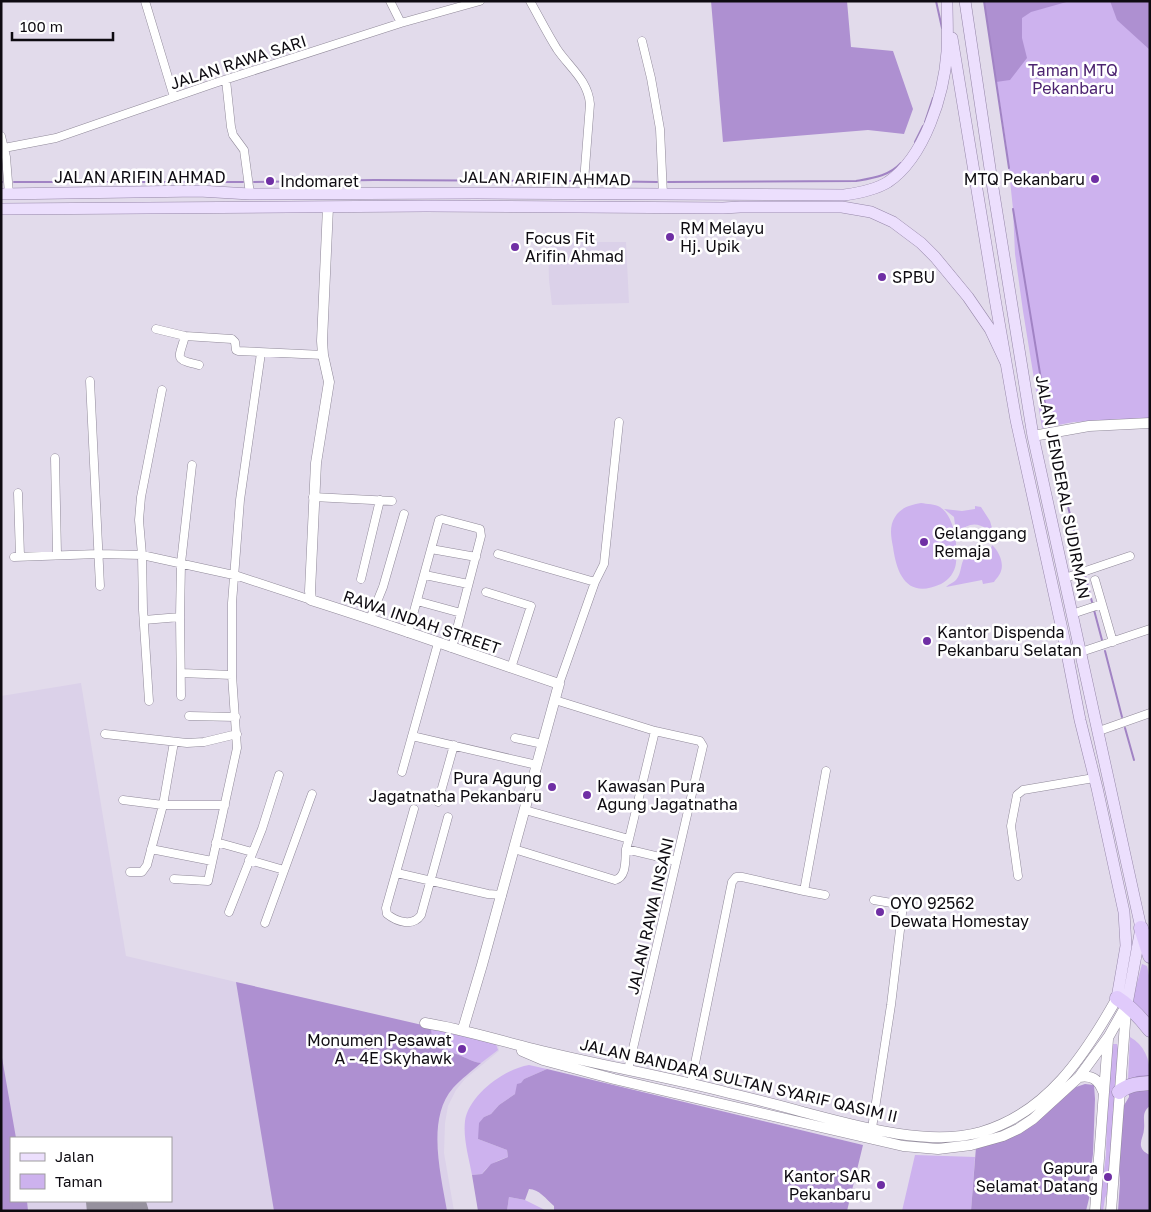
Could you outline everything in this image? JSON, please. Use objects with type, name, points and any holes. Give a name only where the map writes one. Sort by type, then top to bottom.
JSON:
[{"type":"highway","points":[[1141,928],[1150,956]]},
{"type":"highway","points":[[1122,1001],[1140,1016],[1150,1030]]},
{"type":"highway","points":[[1119,1092],[1125,1087],[1135,1084],[1150,1083]]},
{"type":"main road","name":"JALAN ARIFIN AHMAD","points":[[5,194],[199,191],[250,194],[476,193],[844,196],[865,192],[890,180],[904,168],[919,147],[934,109],[946,64],[947,1]]},
{"type":"main road","name":"JALAN JENDERAL SUDIRMAN","points":[[947,1],[1006,363],[1080,720],[1126,925],[1122,1001]]},
{"type":"main road","name":"JALAN JENDERAL SUDIRMAN","points":[[965,1],[1033,436],[1141,928],[1122,1001]]},
{"type":"main road","points":[[976,184],[992,182]]},
{"type":"main road","points":[[476,193],[476,206]]},
{"type":"main road","points":[[980,207],[996,204]]},
{"type":"main road","name":"JALAN ARIFIN AHMAD","points":[[1,209],[328,210],[476,206],[842,207],[871,212],[907,231],[935,257],[968,296],[984,320],[1006,363]]},
{"type":"main road","points":[[1080,720],[1096,717]]},
{"type":"street","points":[[145,1],[174,97]]},
{"type":"street","points":[[390,1],[401,23]]},
{"type":"street","name":"JALAN RAWA SARI","points":[[4,148],[56,138],[174,97],[401,23],[480,1]]},
{"type":"street","points":[[530,1],[557,48],[569,65],[578,73],[588,93],[590,104],[583,194]]},
{"type":"street","points":[[642,42],[651,78],[660,129],[663,195]]},
{"type":"street","points":[[226,80],[231,127],[233,134],[244,150],[250,194]]},
{"type":"street","points":[[1,136],[4,148],[5,194]]},
{"type":"street","points":[[18,493],[17,556],[57,554],[142,555],[234,576],[311,600],[314,497],[318,447],[329,382],[322,341],[328,210]]},
{"type":"street","points":[[156,328],[185,336],[232,339],[235,342],[237,351],[323,355]]},
{"type":"street","points":[[185,336],[180,360],[199,366]]},
{"type":"street","points":[[174,879],[208,881],[234,762],[237,734],[232,674],[232,603],[240,500],[261,353]]},
{"type":"street","points":[[90,381],[100,586]]},
{"type":"street","points":[[149,701],[140,509],[162,390]]},
{"type":"street","points":[[463,1030],[559,684],[595,582],[604,564],[619,422]]},
{"type":"street","points":[[1033,436],[1089,426],[1150,423]]},
{"type":"street","points":[[55,458],[57,554]]},
{"type":"street","points":[[181,696],[181,563],[192,465]]},
{"type":"street","points":[[314,497],[392,501]]},
{"type":"street","points":[[361,579],[380,500]]},
{"type":"street","points":[[370,618],[383,587],[404,514]]},
{"type":"street","points":[[408,633],[438,523],[442,519],[480,529],[481,536],[452,648]]},
{"type":"street","points":[[430,549],[476,557]]},
{"type":"street","points":[[498,554],[595,582]]},
{"type":"street","points":[[1064,578],[1130,556]]},
{"type":"street","points":[[425,575],[468,584]]},
{"type":"street","points":[[1095,580],[1113,642]]},
{"type":"street","points":[[486,592],[531,606],[510,668]]},
{"type":"street","name":"RAWA INDAH STREET","points":[[311,600],[370,618],[408,633],[559,684]]},
{"type":"street","points":[[417,601],[461,613]]},
{"type":"street","points":[[1072,614],[1102,604]]},
{"type":"street","points":[[144,620],[180,617]]},
{"type":"street","points":[[1081,652],[1150,628]]},
{"type":"street","points":[[402,772],[438,642]]},
{"type":"street","points":[[181,674],[232,674]]},
{"type":"street","name":"JALAN RAWA INSANI","points":[[555,700],[655,731],[700,741],[703,746],[628,1070]]},
{"type":"street","points":[[1099,731],[1150,713]]},
{"type":"street","points":[[189,716],[236,716]]},
{"type":"street","points":[[514,848],[616,880],[620,879],[623,874],[626,849],[655,731]]},
{"type":"street","points":[[106,734],[195,743],[237,734]]},
{"type":"street","points":[[412,736],[537,765]]},
{"type":"street","points":[[515,738],[543,744]]},
{"type":"street","points":[[130,872],[144,870],[163,806],[174,742]]},
{"type":"street","points":[[438,802],[454,745]]},
{"type":"street","points":[[804,891],[826,771]]},
{"type":"street","points":[[228,912],[262,829],[279,775]]},
{"type":"street","points":[[1018,876],[1011,826],[1017,795],[1023,790],[1094,778]]},
{"type":"street","points":[[265,923],[312,794]]},
{"type":"street","points":[[123,800],[163,806],[225,805]]},
{"type":"street","points":[[414,809],[386,911],[391,917],[410,923],[416,921],[421,915],[448,817]]},
{"type":"street","points":[[525,810],[629,839]]},
{"type":"street","points":[[216,842],[252,852]]},
{"type":"street","points":[[151,849],[212,861]]},
{"type":"street","points":[[626,849],[676,861]]},
{"type":"street","points":[[249,860],[284,870]]},
{"type":"street","points":[[397,873],[488,894],[502,895]]},
{"type":"street","points":[[691,1083],[732,882],[736,878],[742,877],[825,895]]},
{"type":"street","points":[[872,1128],[891,1005],[903,905],[874,900]]},
{"type":"street","points":[[1111,1211],[1119,1092],[1122,1001]]},
{"type":"street","name":"JALAN BANDARA SULTAN SYARIF QASIM II","points":[[506,1041],[691,1083],[903,1146],[938,1149],[971,1145],[1003,1136],[1032,1120],[1079,1077],[1109,1036],[1122,1001]]},
{"type":"street","name":"JALAN BANDARA SULTAN SYARIF QASIM II","points":[[506,1041],[543,1060],[614,1079],[811,1119],[887,1132],[928,1137],[960,1136],[983,1132],[999,1126],[1026,1112],[1051,1092],[1069,1072],[1122,1001]]},
{"type":"street","points":[[425,1023],[506,1041]]},
{"type":"street","points":[[1094,1211],[1109,1036]]},
{"type":"street","points":[[1079,1077],[1089,1076],[1095,1079],[1099,1082],[1103,1091]]},
{"type":"shaded area","points":[[711,1],[847,1],[851,47],[893,51],[913,109],[904,134],[868,130],[723,142]]},
{"type":"shaded area","points":[[984,1],[1070,1],[1031,12],[1022,18],[1022,38],[1027,58],[1010,80],[996,82]]},
{"type":"shaded area","points":[[1110,1],[1150,1],[1150,50],[1117,20]]},
{"type":"shaded area","points":[[626,242],[629,303],[552,305],[548,243]]},
{"type":"shaded area","points":[[81,683],[126,956],[498,1044],[499,1051],[465,1079],[456,1090],[448,1106],[445,1123],[444,1153],[454,1211],[1,1211],[1,696]]},
{"type":"shaded area","points":[[236,982],[431,1027],[432,1038],[442,1046],[451,1052],[481,1063],[453,1088],[445,1101],[440,1115],[438,1131],[439,1164],[447,1211],[274,1211]]},
{"type":"shaded area","points":[[1,1052],[16,1137],[10,1137],[10,1202],[27,1202],[28,1211],[1,1211]]},
{"type":"shaded area","points":[[547,1069],[863,1145],[847,1211],[554,1211],[554,1206],[542,1195],[533,1189],[529,1189],[525,1200],[509,1197],[507,1211],[478,1211],[472,1175],[482,1174],[491,1164],[508,1157],[507,1150],[478,1139],[479,1123],[484,1117],[491,1114],[499,1105],[515,1094],[517,1084]]},
{"type":"shaded area","points":[[1150,1075],[1150,1106],[1144,1114],[1144,1131],[1141,1144],[1143,1151],[1150,1155],[1150,1211],[1118,1211],[1120,1183],[1118,1149],[1123,1107],[1129,1097],[1128,1080],[1137,1076]]},
{"type":"shaded area","points":[[1085,1084],[1094,1085],[1095,1099],[1093,1154],[1089,1182],[1092,1186],[1086,1211],[971,1211],[976,1147],[1027,1127],[1076,1087]]},
{"type":"green space","name":"Taman MTQ Pekanbaru","points":[[984,1],[1150,1],[1150,419],[1074,422],[1042,428],[1015,254],[1013,209],[1006,142]]},
{"type":"green space","name":"Gelanggang Remaja","points":[[921,503],[940,507],[945,512],[954,532],[957,556],[954,570],[947,580],[930,588],[920,589],[912,587],[901,575],[895,558],[891,532],[893,520],[900,511]]},
{"type":"green space","points":[[975,506],[981,507],[992,528],[987,529],[980,525],[969,525],[959,533],[956,532],[954,517],[944,509],[962,511],[975,509]]},
{"type":"green space","points":[[992,545],[999,554],[1002,564],[1002,568],[994,582],[983,584],[982,580],[946,587],[958,577],[965,557],[969,559],[982,558],[988,553]]},
{"type":"green space","points":[[1142,964],[1147,966],[1150,980],[1150,1018],[1131,1006]]},
{"type":"green space","points":[[431,1027],[495,1041],[498,1050],[481,1063],[475,1062],[451,1052],[438,1043],[432,1038]]},
{"type":"green space","points":[[1130,1037],[1139,1044],[1145,1053],[1149,1063],[1150,1075],[1128,1080]]},
{"type":"green space","points":[[1117,1044],[1118,1049],[1108,1192],[1103,1211],[1100,1211],[1106,1155],[1111,1045]]},
{"type":"green space","points":[[529,1065],[547,1069],[524,1079],[515,1094],[499,1105],[491,1114],[484,1117],[478,1139],[507,1150],[508,1157],[493,1163],[482,1174],[472,1175],[465,1135],[465,1121],[468,1111],[480,1093],[489,1085],[519,1067]]},
{"type":"green space","points":[[915,1155],[975,1157],[971,1211],[902,1211]]},
{"type":"green space","points":[[509,1197],[525,1200],[547,1211],[507,1211]]},
{"type":"waterway","points":[[936,1],[942,28]]},
{"type":"waterway","points":[[984,1],[1009,168]]},
{"type":"waterway","points":[[925,122],[933,98]]},
{"type":"waterway","points":[[915,142],[923,126]]},
{"type":"waterway","points":[[668,182],[856,181],[886,174],[901,163]]},
{"type":"waterway","points":[[254,182],[374,180],[578,181]]},
{"type":"waterway","points":[[589,181],[657,182]]},
{"type":"waterway","points":[[14,182],[243,182]]},
{"type":"waterway","points":[[1013,209],[1049,428]]},
{"type":"waterway","points":[[1051,439],[1084,570]]},
{"type":"waterway","points":[[1085,575],[1092,602]]},
{"type":"waterway","points":[[1094,610],[1102,640]]},
{"type":"waterway","points":[[1105,651],[1122,717]]},
{"type":"waterway","points":[[1125,728],[1134,760]]},
{"type":"taxiway","points":[[99,1211],[100,1202]]},
{"type":"taxiway","points":[[136,1202],[139,1211]]},
{"type":"runway","points":[[109,1202],[110,1211]]},
{"type":"place","name":"MTQ Pekanbaru","points":[[1095,179]]},
{"type":"place","name":"Indomaret","points":[[270,181]]},
{"type":"place","name":"RM Melayu Hj. Upik","points":[[670,237]]},
{"type":"place","name":"Focus Fit Arifin Ahmad","points":[[515,247]]},
{"type":"place","name":"SPBU","points":[[882,277]]},
{"type":"place","name":"Gelanggang Remaja","points":[[924,542]]},
{"type":"place","name":"Kantor Dispenda Pekanbaru Selatan","points":[[927,641]]},
{"type":"place","name":"Pura Agung Jagatnatha Pekanbaru","points":[[552,787]]},
{"type":"place","name":"Kawasan Pura Agung Jagatnatha","points":[[587,795]]},
{"type":"place","name":"OYO 92562 Dewata Homestay","points":[[880,912]]},
{"type":"place","name":"Monumen Pesawat A - 4E Skyhawk","points":[[462,1049]]},
{"type":"place","name":"Gapura Selamat Datang","points":[[1108,1177]]},
{"type":"place","name":"Kantor SAR Pekanbaru","points":[[881,1185]]}]
